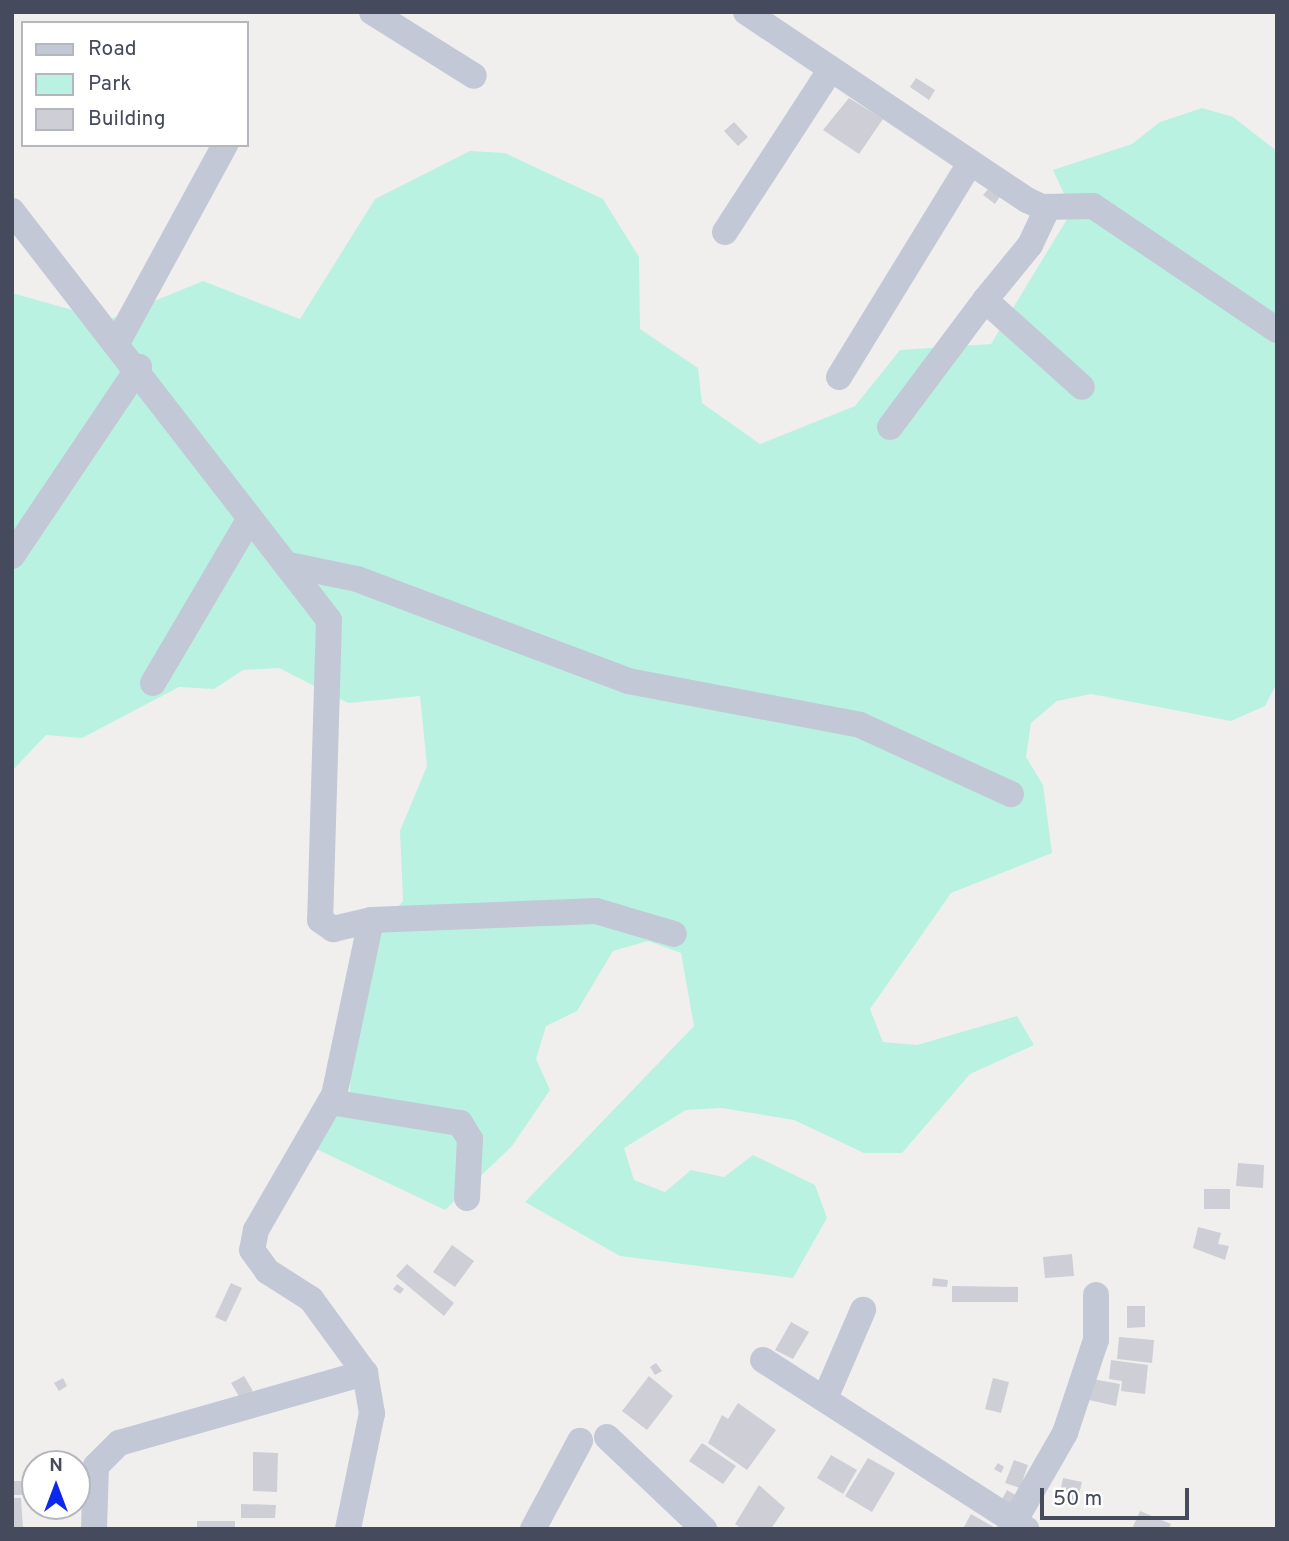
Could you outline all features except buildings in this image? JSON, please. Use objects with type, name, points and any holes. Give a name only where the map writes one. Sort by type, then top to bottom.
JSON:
[{"type":"street","points":[[372,12],[474,76]]},
{"type":"street","points":[[746,12],[970,163],[1048,207],[1093,206],[1277,330]]},
{"type":"street","points":[[725,232],[831,69]]},
{"type":"street","points":[[117,342],[224,147]]},
{"type":"street","points":[[839,377],[970,163]]},
{"type":"street","points":[[890,427],[985,300],[1030,245],[1048,207]]},
{"type":"street","points":[[12,211],[139,367],[250,518],[319,601],[331,634],[320,920],[333,929],[371,920],[596,911],[674,934]]},
{"type":"street","points":[[985,300],[1082,387]]},
{"type":"street","points":[[12,556],[139,367]]},
{"type":"street","points":[[153,683],[250,518]]},
{"type":"street","points":[[289,565],[357,579],[628,681],[860,725],[1011,794]]},
{"type":"street","points":[[348,1529],[372,1413],[365,1373],[311,1299],[267,1271],[252,1250],[256,1230],[330,1102],[371,920]]},
{"type":"street","points":[[330,1102],[460,1123],[470,1139],[467,1198]]},
{"type":"street","points":[[763,1360],[826,1395],[1016,1526],[1065,1433],[1096,1340],[1096,1295]]},
{"type":"street","points":[[826,1395],[863,1310]]},
{"type":"street","points":[[94,1529],[96,1466],[119,1443],[365,1373]]},
{"type":"street","points":[[607,1437],[705,1529]]},
{"type":"street","points":[[533,1529],[580,1441]]},
{"type":"green space","points":[[1202,108],[1233,117],[1277,151],[1277,683],[1265,706],[1231,721],[1091,694],[1057,701],[1031,723],[1026,757],[1043,785],[1052,853],[951,893],[870,1009],[883,1042],[917,1045],[1017,1016],[1034,1045],[970,1074],[902,1153],[864,1153],[794,1120],[722,1108],[686,1110],[624,1148],[634,1180],[665,1192],[691,1170],[724,1177],[753,1155],[815,1185],[827,1218],[793,1278],[620,1256],[525,1202],[694,1026],[681,953],[648,941],[613,951],[577,1011],[546,1026],[536,1059],[550,1090],[512,1146],[445,1210],[295,1139],[350,1091],[355,954],[403,901],[400,831],[427,766],[420,696],[348,703],[279,668],[243,670],[214,689],[179,687],[82,738],[46,735],[12,771],[12,293],[108,320],[203,281],[300,319],[375,199],[470,151],[505,153],[603,199],[639,257],[640,329],[698,368],[702,403],[760,444],[855,406],[900,350],[991,344],[1072,211],[1053,170],[1132,144],[1160,122]]}]
